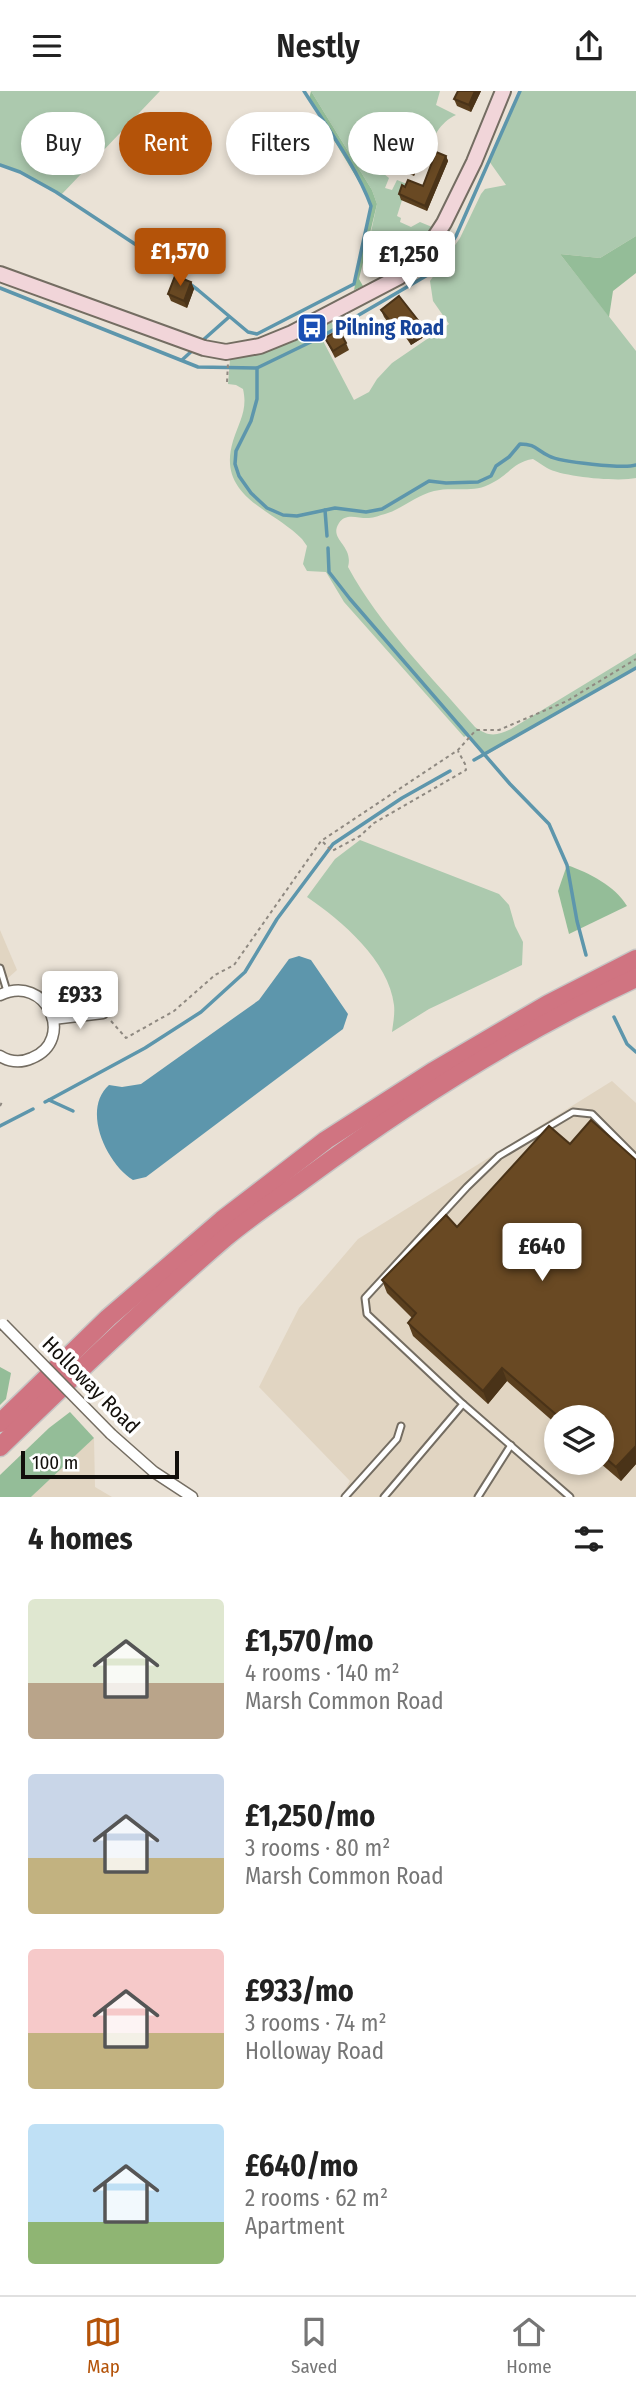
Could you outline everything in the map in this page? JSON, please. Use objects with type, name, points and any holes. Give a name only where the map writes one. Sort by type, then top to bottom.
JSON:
[{"type":"highway","points":[[0,1423],[108,1318],[222,1220],[326,1140],[432,1072],[548,1005],[636,960]]},
{"type":"highway","points":[[0,1447],[118,1333],[227,1236],[342,1151],[440,1086],[555,1018],[635,979]]},
{"type":"main road","points":[[0,274],[204,348],[226,352],[260,347],[399,277],[425,252],[444,223],[474,162],[503,91]]},
{"type":"street","points":[[2,1062],[26,1061],[45,1050],[54,1030],[49,1008],[41,998],[31,992],[19,990],[4,993]]},
{"type":"street","points":[[53,1019],[103,1013]]},
{"type":"street","name":"Holloway Road","points":[[1,1322],[111,1434],[154,1472],[192,1497]]},
{"type":"lane","points":[[0,968],[4,993]]},
{"type":"lane","points":[[570,1497],[463,1404],[367,1314],[365,1298],[499,1156],[573,1112],[592,1114],[636,1158]]},
{"type":"lane","points":[[384,1497],[463,1404]]},
{"type":"lane","points":[[345,1497],[397,1439],[401,1426]]},
{"type":"lane","points":[[478,1497],[511,1445]]},
{"type":"path","points":[[227,381],[228,362]]},
{"type":"path","points":[[103,1013],[126,1038],[174,1011],[215,975],[234,965],[321,841],[458,750],[476,730],[499,730],[567,701],[636,659]]},
{"type":"path","points":[[321,841],[332,851],[360,836],[374,823],[466,770],[458,750]]},
{"type":"shaded area","points":[[0,930],[17,970],[0,985]]},
{"type":"shaded area","points":[[612,1081],[636,1103],[636,1497],[341,1497],[350,1481],[259,1387],[299,1308],[358,1239]]},
{"type":"shaded area","points":[[94,1438],[95,1487],[112,1497],[31,1497]]},
{"type":"green space","points":[[0,91],[160,91],[140,112],[119,112],[119,134],[105,149],[105,112],[21,112],[21,173],[0,165]]},
{"type":"green space","points":[[311,91],[440,91],[436,105],[456,115],[438,131],[438,112],[348,112],[348,151],[334,128],[334,112],[324,112]]},
{"type":"green space","points":[[311,91],[324,112],[317,112],[309,99]]},
{"type":"green space","points":[[520,91],[636,91],[636,236],[600,258],[560,254],[636,351],[636,478],[604,479],[565,474],[547,468],[533,459],[521,463],[485,486],[434,491],[385,514],[371,518],[345,518],[336,529],[348,553],[348,567],[375,610],[424,670],[475,727],[484,733],[497,734],[511,729],[636,653],[636,668],[486,755],[469,734],[464,737],[344,602],[326,572],[307,571],[303,564],[307,546],[302,539],[250,500],[240,489],[233,476],[230,460],[233,441],[244,410],[244,396],[243,389],[228,384],[230,359],[330,319],[335,329],[321,337],[354,400],[369,392],[392,363],[449,324],[433,301],[430,281],[460,238],[481,194],[485,189],[506,185],[489,161]]},
{"type":"green space","points":[[334,128],[348,151],[348,164],[334,140]]},
{"type":"green space","points":[[25,175],[80,175],[61,195]]},
{"type":"green space","points":[[355,175],[363,175],[377,204],[359,279],[363,286],[354,290],[371,206]]},
{"type":"green space","points":[[363,175],[385,175],[389,178],[385,188],[392,190],[397,180],[407,184],[397,216],[401,218],[400,222],[411,227],[420,222],[432,227],[411,253],[387,272],[363,269],[377,204]]},
{"type":"green space","points":[[636,236],[636,273],[613,291],[609,317],[560,254],[600,258]]},
{"type":"green space","points":[[360,840],[499,894],[509,905],[523,942],[522,965],[429,1009],[392,1032],[394,1005],[390,989],[374,958],[349,930],[307,897],[335,859]]},
{"type":"green space","points":[[567,865],[600,881],[615,892],[627,906],[569,934],[558,891]]},
{"type":"green space","points":[[0,1367],[11,1373],[6,1399],[0,1405]]},
{"type":"green space","points":[[70,1412],[94,1438],[31,1497],[0,1497],[0,1475],[49,1428]]},
{"type":"water","points":[[299,956],[311,960],[348,1014],[343,1029],[146,1177],[133,1180],[114,1162],[97,1122],[97,1108],[109,1085],[122,1087],[141,1084],[259,1000],[289,959]]},
{"type":"building","points":[[458,91],[475,91],[469,105],[454,99]]},
{"type":"building","points":[[438,153],[446,156],[425,206],[399,194],[402,185],[405,187],[408,180],[423,186],[427,175],[438,175]]},
{"type":"building","points":[[175,276],[191,282],[184,301],[168,294]]},
{"type":"building","points":[[399,296],[424,328],[408,338],[395,319],[391,322],[381,310]]},
{"type":"building","points":[[339,330],[346,343],[333,351],[325,338]]},
{"type":"building","points":[[591,1120],[636,1160],[636,1446],[616,1467],[614,1405],[545,1405],[502,1368],[483,1391],[408,1323],[416,1313],[382,1280],[446,1215],[457,1227],[549,1126],[570,1144]]},
{"type":"waterway","points":[[0,165],[20,172],[56,192],[150,254],[248,332],[257,334],[354,284],[371,206],[349,162],[304,91]]},
{"type":"waterway","points":[[0,288],[198,367],[257,368],[321,337],[431,273],[456,236],[520,91]]},
{"type":"waterway","points":[[202,341],[229,317]]},
{"type":"waterway","points":[[182,360],[194,349]]},
{"type":"waterway","points":[[257,368],[257,399],[251,421],[236,451],[235,464],[239,476],[251,493],[267,508],[283,515],[297,516],[335,508],[366,512],[382,509],[429,481],[478,482],[491,476],[496,466],[509,457],[520,444],[533,446],[549,456],[566,461],[636,465]]},
{"type":"waterway","points":[[325,510],[327,536]]},
{"type":"waterway","points":[[328,548],[329,572],[350,599],[510,784],[549,824],[567,865],[586,955]]},
{"type":"waterway","points":[[474,760],[636,668]]},
{"type":"waterway","points":[[49,1100],[145,1048],[201,1012],[245,972],[277,919],[333,844],[402,798],[450,771]]},
{"type":"waterway","points":[[614,1017],[627,1044],[636,1052]]},
{"type":"waterway","points":[[45,1102],[49,1100],[73,1111]]},
{"type":"waterway","points":[[0,1126],[33,1109]]},
{"type":"place","name":"Pilning Road","points":[[312,328]]}]
